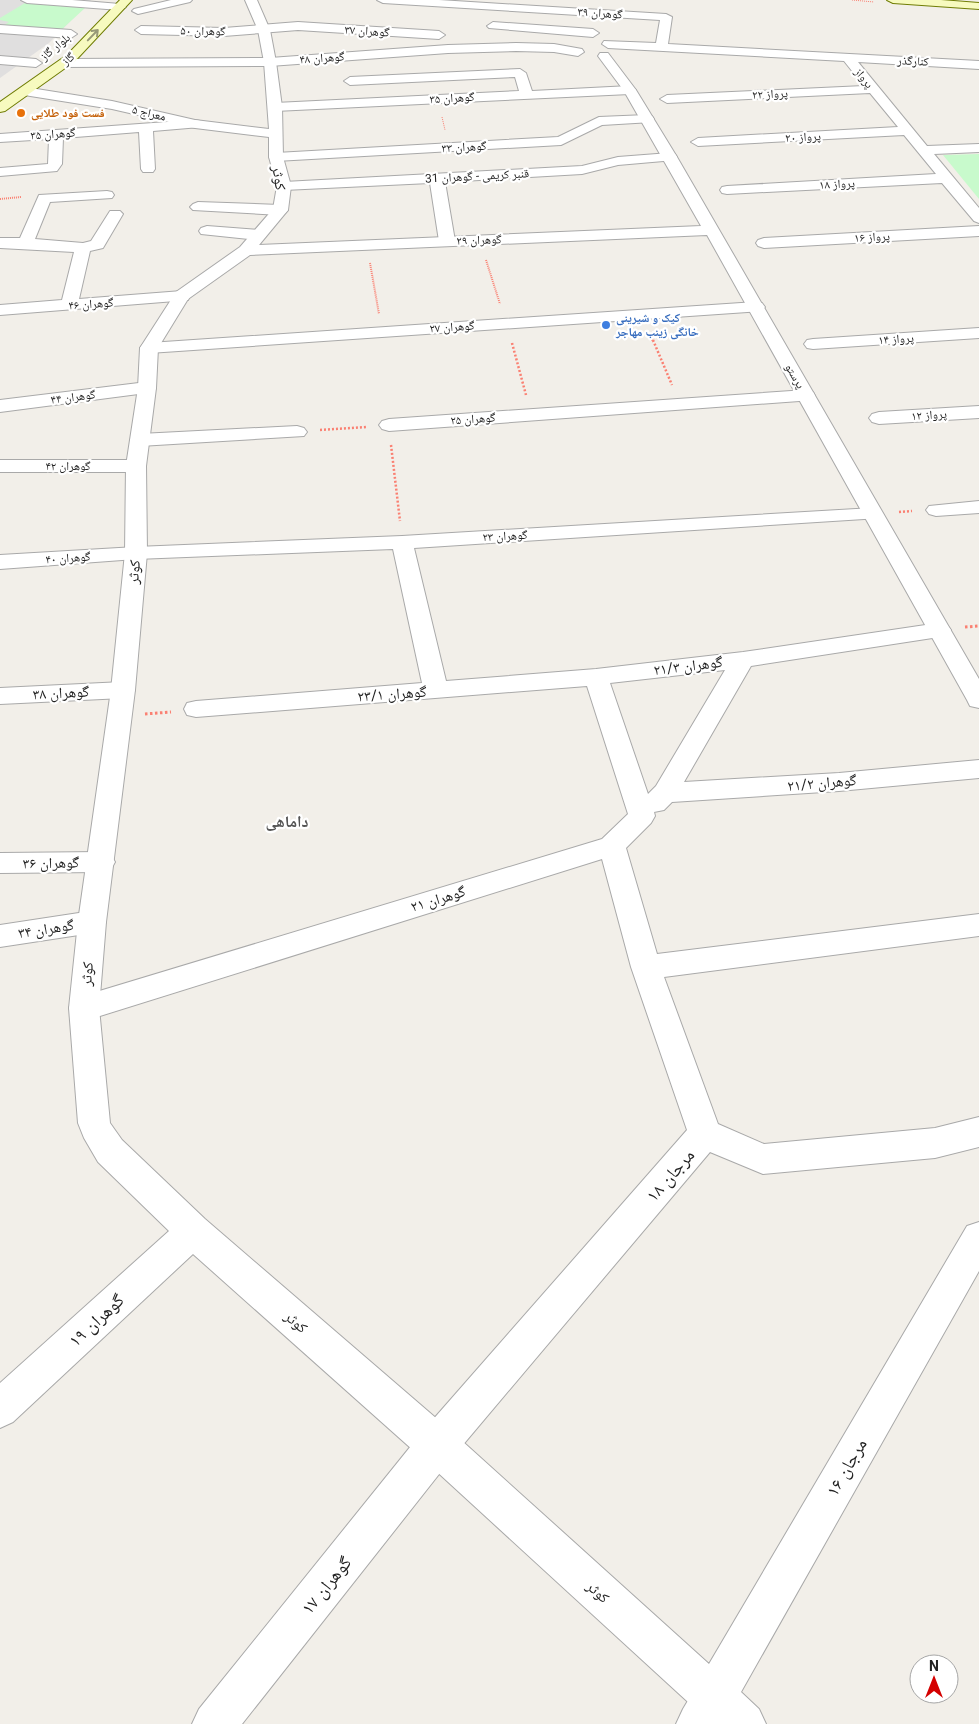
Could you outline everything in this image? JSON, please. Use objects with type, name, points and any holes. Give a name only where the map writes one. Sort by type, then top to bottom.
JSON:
[{"type":"main road","points":[[893,0],[979,6]]},
{"type":"main road","name":"بلوار گاز","points":[[57,46],[103,3]]},
{"type":"main road","name":"گاز","points":[[0,108],[65,62],[123,4]]},
{"type":"main road","name":"بلوار گاز","points":[[22,73],[39,61]]},
{"type":"street","points":[[27,0],[123,4]]},
{"type":"street","points":[[138,11],[186,0]]},
{"type":"street","name":"کوثر","points":[[252,0],[264,30],[270,62],[275,107],[276,156],[284,186],[280,210],[246,250],[182,296],[149,348],[147,388],[138,453],[136,553],[121,703],[92,922],[84,1008],[94,1123],[100,1138],[110,1151],[193,1231],[437,1446],[719,1715]]},
{"type":"street","name":"گوهران ۳۹","points":[[383,0],[666,17],[662,47]]},
{"type":"street","points":[[380,32],[402,1]]},
{"type":"street","name":"گوهران ۳۷","points":[[264,30],[298,26],[461,36]]},
{"type":"street","points":[[493,26],[548,30],[586,43]]},
{"type":"street","points":[[0,29],[79,27]]},
{"type":"street","name":"گوهران ۵۰","points":[[141,30],[224,32],[264,30]]},
{"type":"street","points":[[548,30],[554,44]]},
{"type":"street","points":[[516,47],[586,43]]},
{"type":"street","name":"پرواز","points":[[586,43],[594,56],[610,51],[662,47],[848,58],[946,178],[973,202],[979,218]]},
{"type":"street","name":"گوهران ۴۸","points":[[65,62],[270,62],[448,49],[554,48],[586,43]]},
{"type":"street","name":"پرستو","points":[[610,51],[630,90],[712,230],[979,700]]},
{"type":"street","name":"کنارگذر","points":[[848,58],[979,64]]},
{"type":"street","points":[[0,60],[39,61]]},
{"type":"street","points":[[350,81],[520,73],[527,95]]},
{"type":"street","name":"پرواز ۲۲","points":[[667,99],[873,89]]},
{"type":"street","name":"گوهران ۳۵","points":[[275,107],[630,90]]},
{"type":"street","name":"معراج ۵","points":[[24,91],[112,105],[188,129],[275,134]]},
{"type":"street","name":"گوهران ۳۳","points":[[276,156],[562,142],[586,126],[599,121],[647,119]]},
{"type":"street","points":[[146,127],[148,169]]},
{"type":"street","name":"گوهران ۳۵","points":[[0,138],[146,127],[188,129]]},
{"type":"street","name":"پرواز ۲۰","points":[[698,142],[908,132]]},
{"type":"street","points":[[0,172],[52,168],[55,164],[56,134]]},
{"type":"street","points":[[924,150],[979,148]]},
{"type":"street","name":"قنبر کریمی - گوهران 31","points":[[284,186],[582,170],[618,161],[670,157]]},
{"type":"street","name":"پرواز ۱۸","points":[[727,190],[946,178]]},
{"type":"street","points":[[437,179],[447,242]]},
{"type":"street","points":[[26,243],[44,198],[107,195]]},
{"type":"street","points":[[198,207],[280,210]]},
{"type":"street","points":[[0,243],[26,243],[83,248],[97,245],[115,214]]},
{"type":"street","name":"گوهران ۲۹","points":[[246,250],[712,230]]},
{"type":"street","points":[[207,231],[258,235]]},
{"type":"street","name":"پرواز ۱۶","points":[[764,243],[979,231]]},
{"type":"street","points":[[69,306],[83,248]]},
{"type":"street","name":"گوهران ۴۶","points":[[0,310],[182,296]]},
{"type":"street","name":"گوهران ۲۷","points":[[149,348],[756,307]]},
{"type":"street","name":"پرواز ۱۴","points":[[813,344],[979,333]]},
{"type":"street","name":"گوهران ۴۴","points":[[0,406],[147,388]]},
{"type":"street","name":"گوهران ۲۵","points":[[389,425],[806,396]]},
{"type":"street","name":"پرواز ۱۲","points":[[879,418],[979,412]]},
{"type":"street","points":[[138,453],[297,432]]},
{"type":"street","name":"گوهران ۴۲","points":[[0,466],[138,453]]},
{"type":"street","points":[[936,510],[979,508]]},
{"type":"street","name":"گوهران ۲۳","points":[[136,553],[402,542],[873,514]]},
{"type":"street","name":"گوهران ۲۳/۱","points":[[196,710],[436,691],[402,542]]},
{"type":"street","name":"گوهران ۴۰","points":[[0,562],[136,553]]},
{"type":"street","name":"گوهران ۲۱/۳","points":[[436,691],[596,677],[743,660],[939,630]]},
{"type":"street","name":"گوهران ۲۱","points":[[84,1008],[612,846],[665,794],[743,660]]},
{"type":"street","points":[[596,677],[642,816]]},
{"type":"street","name":"گوهران ۳۸","points":[[0,696],[121,703]]},
{"type":"street","name":"گوهران ۲۱/۲","points":[[665,794],[979,769]]},
{"type":"street","name":"مرجان ۱۸","points":[[437,1446],[705,1134],[646,966],[612,846]]},
{"type":"street","name":"گوهران ۳۶","points":[[0,864],[101,862]]},
{"type":"street","name":"گوهران ۳۴","points":[[0,936],[92,922]]},
{"type":"street","points":[[646,966],[979,925]]},
{"type":"street","points":[[705,1134],[763,1158],[934,1143],[979,1132]]},
{"type":"street","name":"گوهران ۱۹","points":[[0,1408],[193,1231]]},
{"type":"street","name":"مرجان ۱۶","points":[[719,1715],[979,1238]]},
{"type":"street","name":"گوهران ۱۷","points":[[214,1724],[437,1446]]},
{"type":"path","points":[[438,99],[449,148]]},
{"type":"path","points":[[480,240],[532,415]]},
{"type":"path","points":[[367,245],[382,332]]},
{"type":"path","points":[[642,315],[680,404]]},
{"type":"path","points":[[297,432],[389,425],[402,542]]},
{"type":"path","points":[[873,514],[936,510]]},
{"type":"path","points":[[121,703],[196,710]]},
{"type":"shaded area","points":[[0,0],[91,0],[49,43],[0,78]]},
{"type":"green space","points":[[25,3],[85,8],[60,31],[3,26],[9,22],[0,20],[0,18]]},
{"type":"green space","points":[[979,154],[979,199],[943,155]]},
{"type":"place","name":"فست فود طلایی","points":[[21,113]]},
{"type":"place","name":"کیک و شیرینی خانگی زینب مهاجر","points":[[606,325]]},
{"type":"district","name":"داماهی","points":[[287,821]]}]
